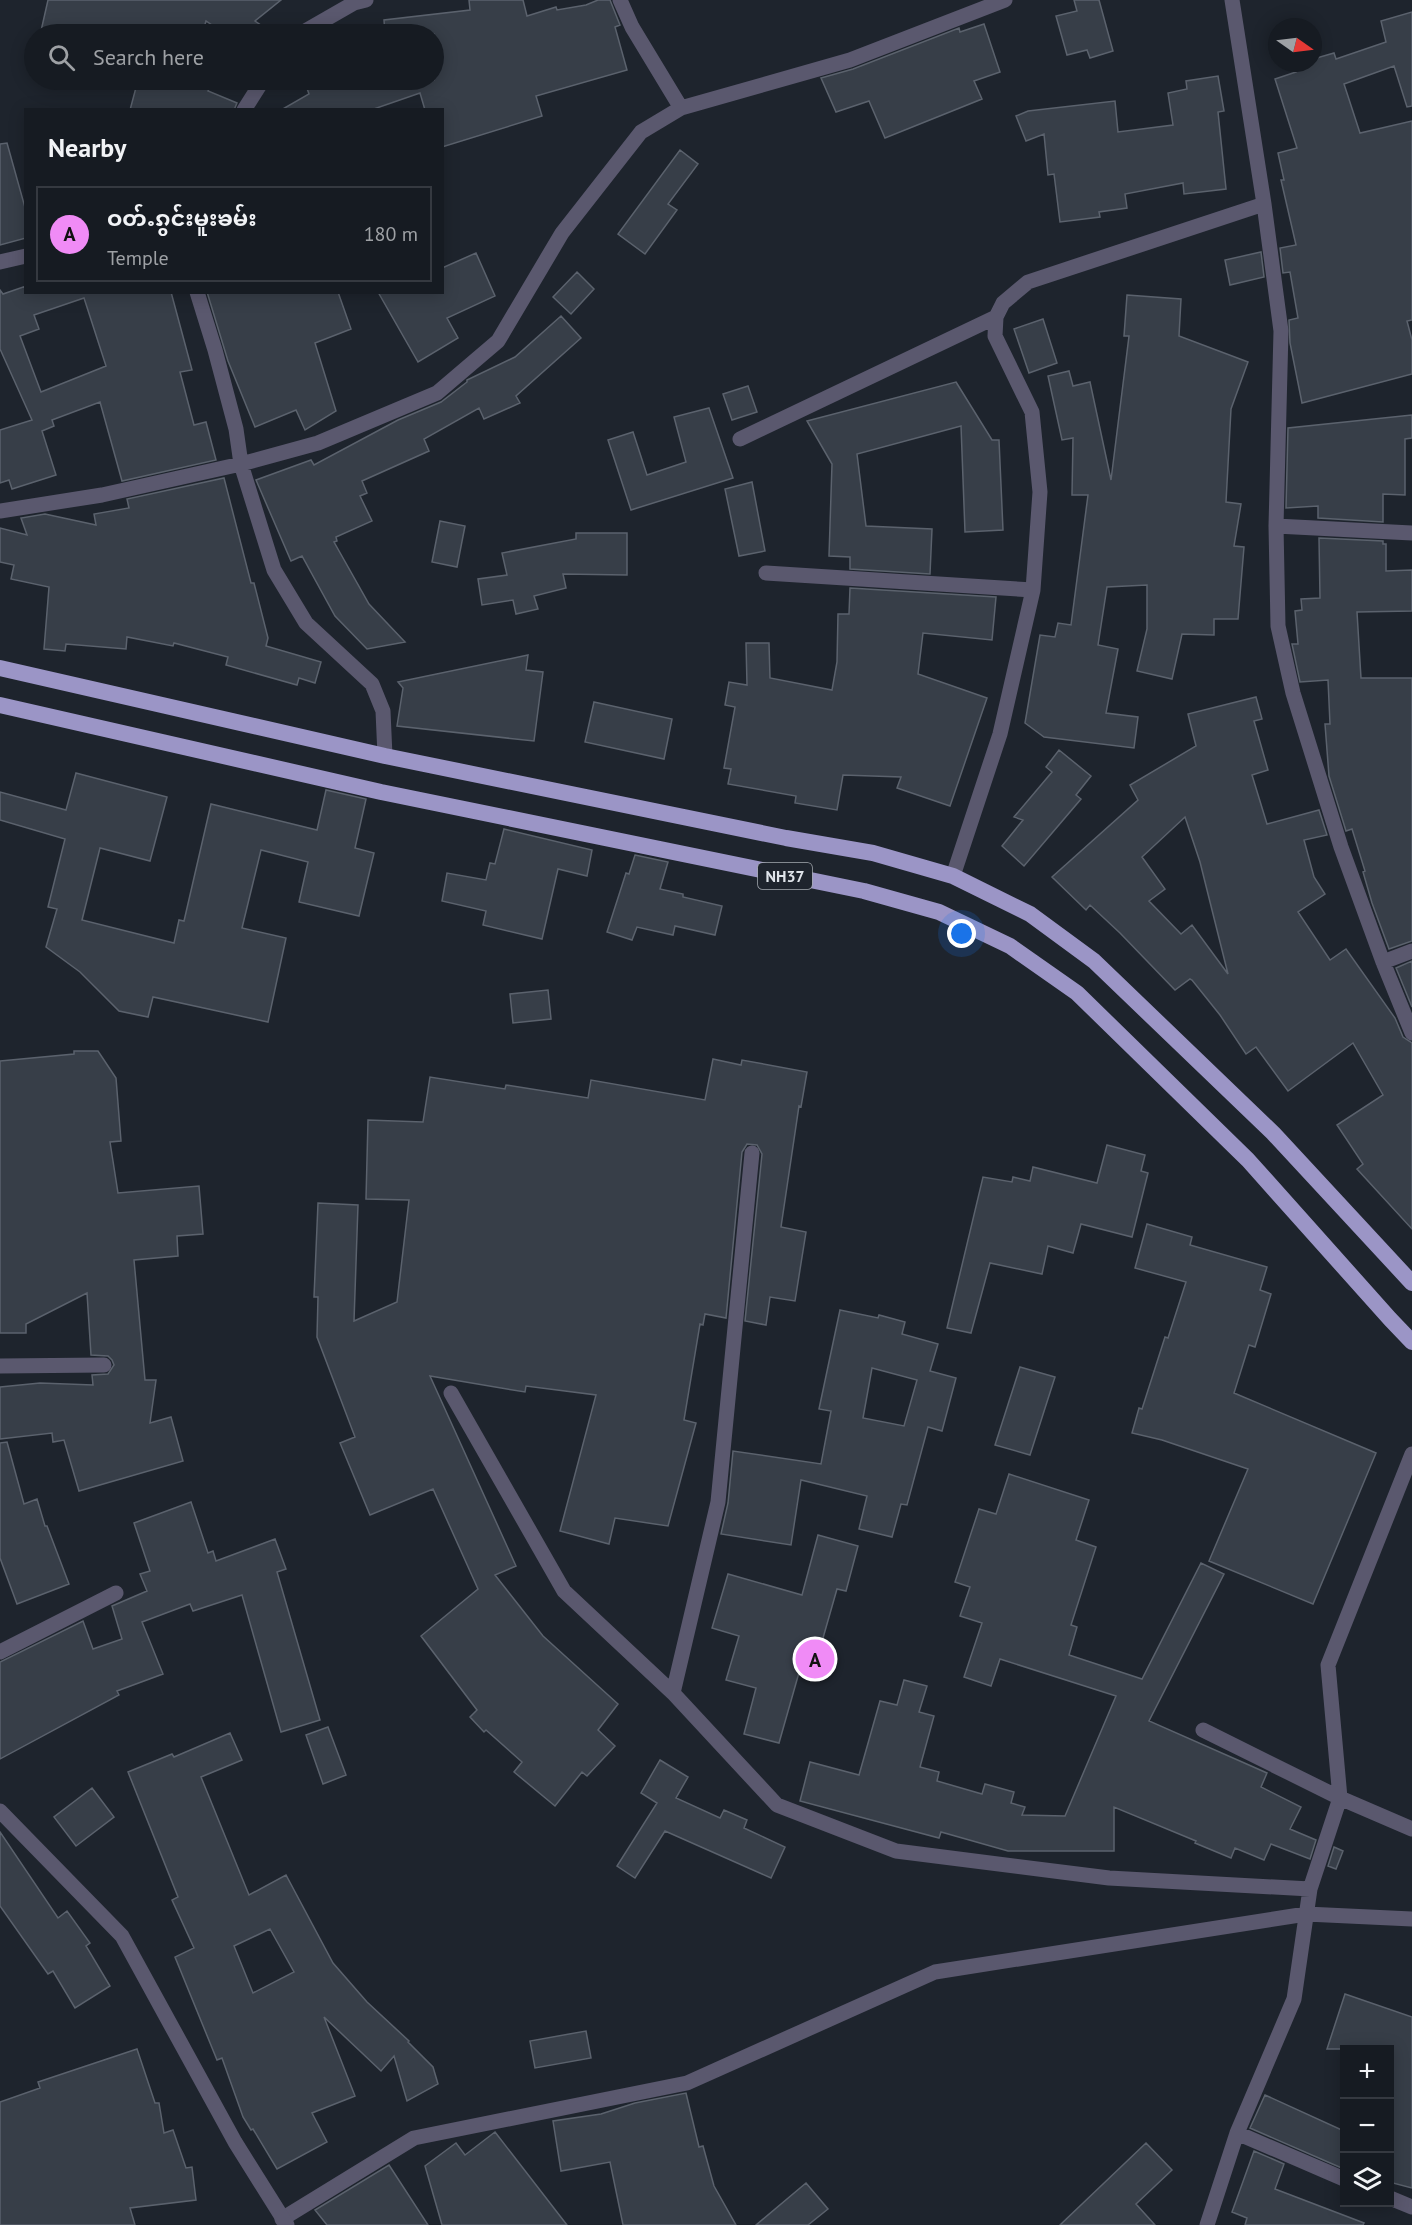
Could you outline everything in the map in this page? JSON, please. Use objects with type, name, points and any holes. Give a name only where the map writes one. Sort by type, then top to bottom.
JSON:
[{"type":"highway","name":"NH37","points":[[0,668],[385,756],[873,853],[953,876],[1030,914],[1094,961],[1273,1133],[1412,1283]]},
{"type":"highway","name":"NH37","points":[[0,705],[381,792],[864,891],[939,912],[1010,945],[1077,993],[1248,1160],[1412,1341]]},
{"type":"street","points":[[620,0],[632,27],[681,108]]},
{"type":"street","points":[[0,511],[102,495],[241,465],[318,442],[437,393],[498,341],[562,233],[641,132],[681,108],[850,60],[1005,0]]},
{"type":"street","points":[[1232,0],[1281,331],[1276,525],[1278,626],[1293,693],[1341,847],[1412,1033]]},
{"type":"street","points":[[318,24],[359,1]]},
{"type":"street","points":[[245,108],[257,90]]},
{"type":"street","points":[[953,876],[1000,734],[1032,590],[1040,492],[1032,411],[995,336],[996,317],[1003,303],[1028,282],[1264,204]]},
{"type":"street","points":[[0,262],[24,256]]},
{"type":"street","points":[[198,294],[230,406],[241,465],[274,570],[306,623],[372,684],[383,711],[385,756]]},
{"type":"street","points":[[740,439],[996,317]]},
{"type":"street","points":[[1276,525],[1412,532]]},
{"type":"street","points":[[766,573],[1032,590]]},
{"type":"street","points":[[1383,962],[1412,951]]},
{"type":"street","points":[[673,1693],[718,1502],[752,1154]]},
{"type":"street","points":[[0,1366],[104,1365]]},
{"type":"street","points":[[451,1393],[564,1591],[673,1693],[777,1805],[896,1851],[1109,1878],[1310,1889]]},
{"type":"street","points":[[1207,2225],[1237,2133],[1294,1999],[1310,1889],[1340,1798],[1328,1665],[1412,1454]]},
{"type":"street","points":[[0,1652],[116,1593]]},
{"type":"street","points":[[1203,1730],[1340,1798],[1412,1829]]},
{"type":"street","points":[[0,1811],[122,1936],[235,2142],[284,2222],[414,2138],[687,2083],[935,1972],[1306,1914],[1412,1919]]},
{"type":"street","points":[[1237,2133],[1340,2177]]},
{"type":"street","points":[[1394,2200],[1412,2207]]},
{"type":"building","points":[[48,0],[281,0],[255,21],[259,24],[210,24],[206,21],[205,24],[43,24]]},
{"type":"building","points":[[469,0],[523,0],[527,16],[556,7],[557,10],[586,5],[598,0],[610,0],[620,25],[615,27],[627,70],[536,96],[542,116],[444,146],[444,108],[424,108],[420,93],[377,108],[284,108],[309,94],[308,90],[444,90],[444,24],[384,24],[384,20],[470,10]]},
{"type":"building","points":[[1074,0],[1099,0],[1113,51],[1090,58],[1087,50],[1067,55],[1056,16],[1077,11]]},
{"type":"building","points":[[1412,12],[1412,106],[1407,107],[1394,66],[1344,84],[1360,133],[1412,121],[1412,320],[1407,321],[1412,340],[1412,374],[1302,403],[1290,343],[1289,320],[1298,318],[1290,272],[1283,273],[1280,248],[1296,245],[1281,180],[1284,180],[1278,153],[1297,148],[1275,79],[1296,72],[1322,72],[1322,56],[1334,53],[1336,59],[1386,42],[1381,21]]},
{"type":"building","points":[[984,24],[1000,72],[974,81],[982,99],[885,138],[869,101],[836,112],[821,78],[853,69],[959,28],[960,32]]},
{"type":"building","points":[[1218,76],[1224,111],[1218,112],[1226,189],[1184,194],[1183,183],[1125,194],[1127,208],[1099,212],[1100,217],[1060,222],[1054,174],[1048,175],[1044,134],[1026,141],[1016,116],[1028,111],[1115,101],[1118,132],[1173,125],[1168,93],[1187,89],[1186,81]]},
{"type":"building","points":[[135,90],[209,90],[237,103],[235,108],[131,108]]},
{"type":"building","points":[[7,143],[24,204],[24,239],[0,245],[0,144]]},
{"type":"building","points":[[680,150],[698,164],[668,204],[677,210],[645,254],[618,234]]},
{"type":"building","points":[[1261,252],[1264,277],[1230,285],[1225,260]]},
{"type":"building","points":[[476,253],[495,296],[447,318],[458,338],[418,362],[379,294],[444,294],[444,267]]},
{"type":"building","points":[[577,272],[594,289],[571,314],[553,297]]},
{"type":"building","points":[[24,287],[24,294],[172,294],[192,370],[180,372],[194,425],[206,422],[216,460],[122,481],[100,402],[52,420],[54,426],[42,431],[56,475],[12,489],[9,480],[0,483],[0,430],[32,420],[0,349],[0,290],[3,294]],"holes":[[[84,298],[106,366],[41,392],[20,336],[39,329],[34,315]]]},
{"type":"building","points":[[208,294],[339,294],[351,329],[315,343],[336,411],[305,430],[296,410],[255,427],[228,361]]},
{"type":"building","points":[[1127,295],[1181,299],[1179,336],[1248,362],[1231,409],[1226,502],[1241,504],[1234,546],[1244,547],[1238,619],[1214,619],[1214,635],[1182,634],[1172,679],[1137,671],[1147,629],[1147,585],[1107,587],[1098,645],[1118,649],[1106,713],[1138,717],[1134,748],[1044,737],[1025,723],[1040,635],[1055,637],[1058,623],[1071,625],[1088,495],[1072,495],[1073,438],[1062,440],[1048,376],[1069,371],[1073,386],[1090,382],[1111,480],[1129,336],[1124,336]]},
{"type":"building","points":[[561,316],[581,338],[516,396],[520,403],[484,419],[479,408],[424,439],[429,451],[362,481],[367,493],[360,496],[372,521],[336,537],[337,541],[334,542],[369,604],[405,642],[367,649],[335,616],[302,556],[291,561],[256,480],[311,460],[314,465],[398,420],[441,402],[467,380],[515,357]]},
{"type":"building","points":[[1043,319],[1057,363],[1029,373],[1014,329]]},
{"type":"building","points":[[956,382],[992,440],[999,440],[1003,530],[965,532],[961,426],[857,454],[866,526],[932,529],[930,574],[850,569],[850,557],[829,556],[832,464],[807,421]]},
{"type":"building","points":[[748,386],[757,412],[732,420],[723,394]]},
{"type":"building","points":[[709,408],[733,478],[631,510],[608,440],[633,432],[647,475],[686,462],[674,417]]},
{"type":"building","points":[[1412,415],[1412,438],[1405,439],[1405,495],[1383,494],[1383,522],[1318,518],[1318,506],[1286,508],[1288,428]]},
{"type":"building","points":[[224,478],[251,583],[254,583],[268,638],[266,646],[321,662],[315,683],[299,678],[297,685],[226,665],[228,657],[174,643],[173,646],[127,637],[126,649],[66,644],[65,651],[44,649],[49,587],[11,579],[14,565],[0,562],[0,528],[27,535],[21,518],[45,514],[96,525],[94,514],[129,508],[127,499]]},
{"type":"building","points":[[752,482],[765,551],[739,556],[725,489]]},
{"type":"building","points":[[440,521],[465,526],[457,567],[432,562]]},
{"type":"building","points":[[576,533],[627,533],[627,575],[563,574],[566,588],[534,596],[538,609],[516,614],[513,600],[482,605],[478,579],[507,575],[502,553],[576,539]]},
{"type":"building","points":[[1319,538],[1383,541],[1383,544],[1386,544],[1386,571],[1412,570],[1412,611],[1357,612],[1361,678],[1412,678],[1412,941],[1389,949],[1372,903],[1352,829],[1346,831],[1329,776],[1325,724],[1330,724],[1328,680],[1300,682],[1292,644],[1298,644],[1295,611],[1302,610],[1301,599],[1320,598]]},
{"type":"building","points":[[850,588],[996,597],[992,640],[923,633],[918,674],[987,698],[950,806],[897,788],[901,777],[843,775],[837,810],[795,803],[796,796],[728,784],[731,769],[724,768],[735,707],[725,705],[729,682],[747,685],[746,643],[769,643],[770,678],[832,690],[837,662],[838,614],[849,614]]},
{"type":"building","points":[[528,655],[526,670],[543,672],[534,741],[397,726],[403,688],[398,682]]},
{"type":"building","points":[[1256,697],[1262,719],[1254,721],[1268,770],[1252,775],[1267,824],[1319,810],[1327,835],[1304,840],[1314,877],[1325,894],[1298,912],[1330,960],[1346,949],[1395,1018],[1403,1037],[1412,1043],[1412,1229],[1357,1169],[1363,1164],[1337,1125],[1383,1095],[1353,1043],[1288,1091],[1256,1047],[1246,1054],[1220,1015],[1192,980],[1190,979],[1175,990],[1090,905],[1086,910],[1052,877],[1138,800],[1130,785],[1196,746],[1188,714]],"holes":[[[1185,817],[1200,862],[1228,974],[1192,925],[1181,934],[1149,901],[1165,889],[1142,857]]]},
{"type":"building","points":[[594,702],[672,719],[664,759],[585,742]]},
{"type":"building","points":[[1059,750],[1091,776],[1076,795],[1081,799],[1024,866],[1002,846],[1023,820],[1014,817],[1052,772],[1046,767]]},
{"type":"building","points":[[76,773],[167,797],[150,861],[100,848],[82,920],[174,943],[179,920],[184,921],[211,804],[317,830],[326,790],[366,799],[355,848],[374,853],[359,916],[299,902],[308,862],[261,850],[242,928],[286,938],[268,1022],[153,997],[148,1017],[119,1011],[80,972],[46,947],[57,909],[48,907],[65,839],[0,820],[0,792],[66,810]]},
{"type":"building","points":[[504,829],[592,850],[587,876],[558,869],[542,939],[483,925],[486,911],[442,901],[447,873],[486,880],[490,863],[495,864]]},
{"type":"building","points":[[635,855],[668,862],[660,889],[722,906],[715,935],[675,926],[673,935],[637,927],[632,940],[607,932],[626,873],[629,874]]},
{"type":"building","points":[[1412,961],[1412,1007],[1396,968]]},
{"type":"building","points":[[548,990],[551,1019],[513,1023],[510,994]]},
{"type":"building","points":[[74,1051],[98,1051],[116,1078],[121,1141],[110,1142],[118,1193],[199,1186],[203,1234],[177,1236],[178,1256],[134,1260],[145,1380],[156,1380],[150,1423],[171,1417],[183,1461],[79,1491],[64,1440],[53,1442],[52,1433],[0,1439],[0,1387],[40,1383],[93,1385],[92,1375],[108,1374],[114,1365],[108,1356],[91,1355],[87,1293],[26,1324],[26,1333],[0,1333],[0,1061],[74,1054]]},
{"type":"building","points":[[713,1059],[741,1065],[742,1060],[807,1072],[801,1107],[799,1106],[781,1227],[806,1232],[795,1301],[770,1297],[766,1325],[745,1321],[762,1154],[757,1145],[747,1144],[742,1152],[726,1318],[705,1314],[703,1325],[700,1324],[684,1420],[696,1423],[668,1526],[615,1518],[609,1544],[560,1531],[596,1395],[526,1386],[525,1392],[430,1376],[516,1566],[495,1575],[543,1636],[618,1704],[598,1730],[615,1746],[587,1776],[582,1772],[555,1806],[514,1772],[522,1762],[486,1730],[484,1732],[470,1717],[477,1710],[421,1636],[478,1589],[433,1489],[370,1515],[340,1443],[355,1437],[317,1337],[318,1297],[314,1297],[318,1203],[358,1205],[354,1321],[397,1302],[409,1200],[366,1199],[368,1120],[423,1122],[430,1077],[505,1089],[506,1085],[588,1098],[591,1080],[705,1100]]},
{"type":"building","points":[[1107,1145],[1145,1155],[1141,1171],[1148,1173],[1132,1237],[1081,1224],[1073,1253],[1048,1246],[1042,1274],[990,1263],[971,1333],[947,1328],[983,1177],[1012,1182],[1013,1177],[1030,1181],[1033,1167],[1097,1183]]},
{"type":"building","points":[[1147,1224],[1192,1237],[1190,1245],[1267,1267],[1260,1290],[1271,1294],[1255,1347],[1249,1345],[1234,1393],[1376,1453],[1313,1604],[1209,1561],[1248,1469],[1162,1440],[1132,1433],[1165,1337],[1168,1338],[1186,1282],[1135,1268]]},
{"type":"building","points":[[840,1310],[878,1318],[879,1315],[905,1322],[902,1334],[938,1344],[930,1371],[956,1378],[942,1431],[928,1427],[907,1505],[901,1504],[892,1537],[859,1529],[867,1496],[801,1480],[791,1545],[721,1534],[728,1503],[733,1451],[821,1464],[831,1411],[819,1409]],"holes":[[[872,1368],[917,1380],[904,1426],[863,1418]]]},
{"type":"building","points":[[1020,1367],[1055,1377],[1030,1455],[995,1445]]},
{"type":"building","points":[[7,1442],[24,1504],[37,1499],[45,1526],[47,1526],[69,1584],[17,1604],[0,1558],[0,1443]]},
{"type":"building","points":[[1009,1474],[1089,1500],[1076,1540],[1096,1547],[1071,1625],[1077,1627],[1069,1655],[1142,1679],[1201,1563],[1224,1574],[1149,1721],[1267,1773],[1261,1787],[1301,1807],[1290,1829],[1316,1840],[1310,1859],[1271,1844],[1264,1860],[1235,1848],[1231,1858],[1114,1807],[1114,1851],[1008,1851],[941,1832],[939,1838],[800,1801],[810,1762],[859,1775],[880,1701],[897,1705],[904,1680],[927,1686],[919,1712],[934,1716],[920,1767],[939,1772],[937,1781],[982,1794],[985,1784],[1014,1792],[1011,1803],[1025,1807],[1022,1815],[1065,1816],[1116,1696],[1000,1659],[991,1686],[964,1677],[982,1623],[960,1616],[970,1587],[955,1582],[979,1509],[996,1514]]},
{"type":"building","points":[[191,1502],[208,1553],[213,1551],[216,1561],[275,1539],[286,1569],[277,1572],[320,1720],[281,1732],[242,1595],[193,1611],[190,1604],[142,1622],[163,1674],[117,1691],[119,1695],[0,1759],[0,1662],[83,1621],[93,1649],[122,1639],[112,1606],[147,1591],[140,1574],[150,1571],[134,1523]]},
{"type":"building","points":[[818,1535],[858,1546],[846,1591],[837,1589],[821,1645],[808,1641],[779,1743],[744,1734],[756,1688],[726,1680],[739,1636],[712,1628],[728,1574],[802,1595]]},
{"type":"building","points":[[328,1727],[346,1775],[323,1784],[306,1735]]},
{"type":"building","points":[[230,1733],[242,1760],[201,1777],[249,1895],[286,1875],[333,1963],[367,2002],[433,2067],[438,2084],[407,2101],[394,2056],[381,2071],[324,2017],[355,2096],[312,2113],[327,2142],[277,2169],[253,2129],[251,2130],[243,2117],[222,2058],[217,2060],[175,1957],[194,1948],[172,1900],[178,1897],[128,1772],[172,1754],[174,1757]],"holes":[[[270,1929],[294,1972],[253,1993],[234,1946]]]},
{"type":"building","points":[[660,1760],[688,1777],[676,1798],[720,1818],[724,1810],[747,1820],[744,1828],[785,1847],[771,1878],[665,1831],[635,1878],[617,1866],[657,1803],[641,1793]]},
{"type":"building","points":[[92,1788],[114,1817],[76,1846],[54,1817]]},
{"type":"building","points":[[0,1832],[58,1918],[67,1911],[90,1943],[86,1946],[110,1986],[75,2008],[53,1971],[48,1974],[0,1906]]},
{"type":"building","points":[[1334,1847],[1343,1851],[1336,1869],[1328,1866]]},
{"type":"building","points":[[1345,1994],[1412,2017],[1412,2188],[1394,2183],[1394,2045],[1340,2045],[1340,2049],[1327,2049]]},
{"type":"building","points":[[586,2031],[591,2058],[535,2068],[530,2041]]},
{"type":"building","points":[[137,2049],[155,2103],[159,2103],[164,2133],[173,2130],[186,2168],[192,2167],[196,2200],[130,2208],[135,2225],[0,2225],[0,2102],[40,2088],[38,2082]]},
{"type":"building","points":[[686,2093],[699,2147],[703,2146],[714,2186],[736,2225],[623,2225],[610,2162],[561,2171],[553,2121],[601,2114],[635,2103]]},
{"type":"building","points":[[1265,2095],[1340,2129],[1340,2167],[1250,2128]]},
{"type":"building","points":[[495,2132],[567,2225],[442,2225],[425,2166],[456,2143],[465,2155]]},
{"type":"building","points":[[1146,2143],[1172,2170],[1136,2204],[1155,2225],[1060,2225]]},
{"type":"building","points":[[1254,2151],[1284,2164],[1275,2189],[1364,2223],[1363,2225],[1245,2225],[1247,2218],[1232,2212]]},
{"type":"building","points":[[389,2165],[428,2225],[327,2225],[315,2210]]},
{"type":"building","points":[[806,2183],[828,2209],[808,2225],[756,2225]]},
{"type":"place","name":"ဝတ်ႉၵွင်းမူးၶမ်း","points":[[815,1659]]}]
